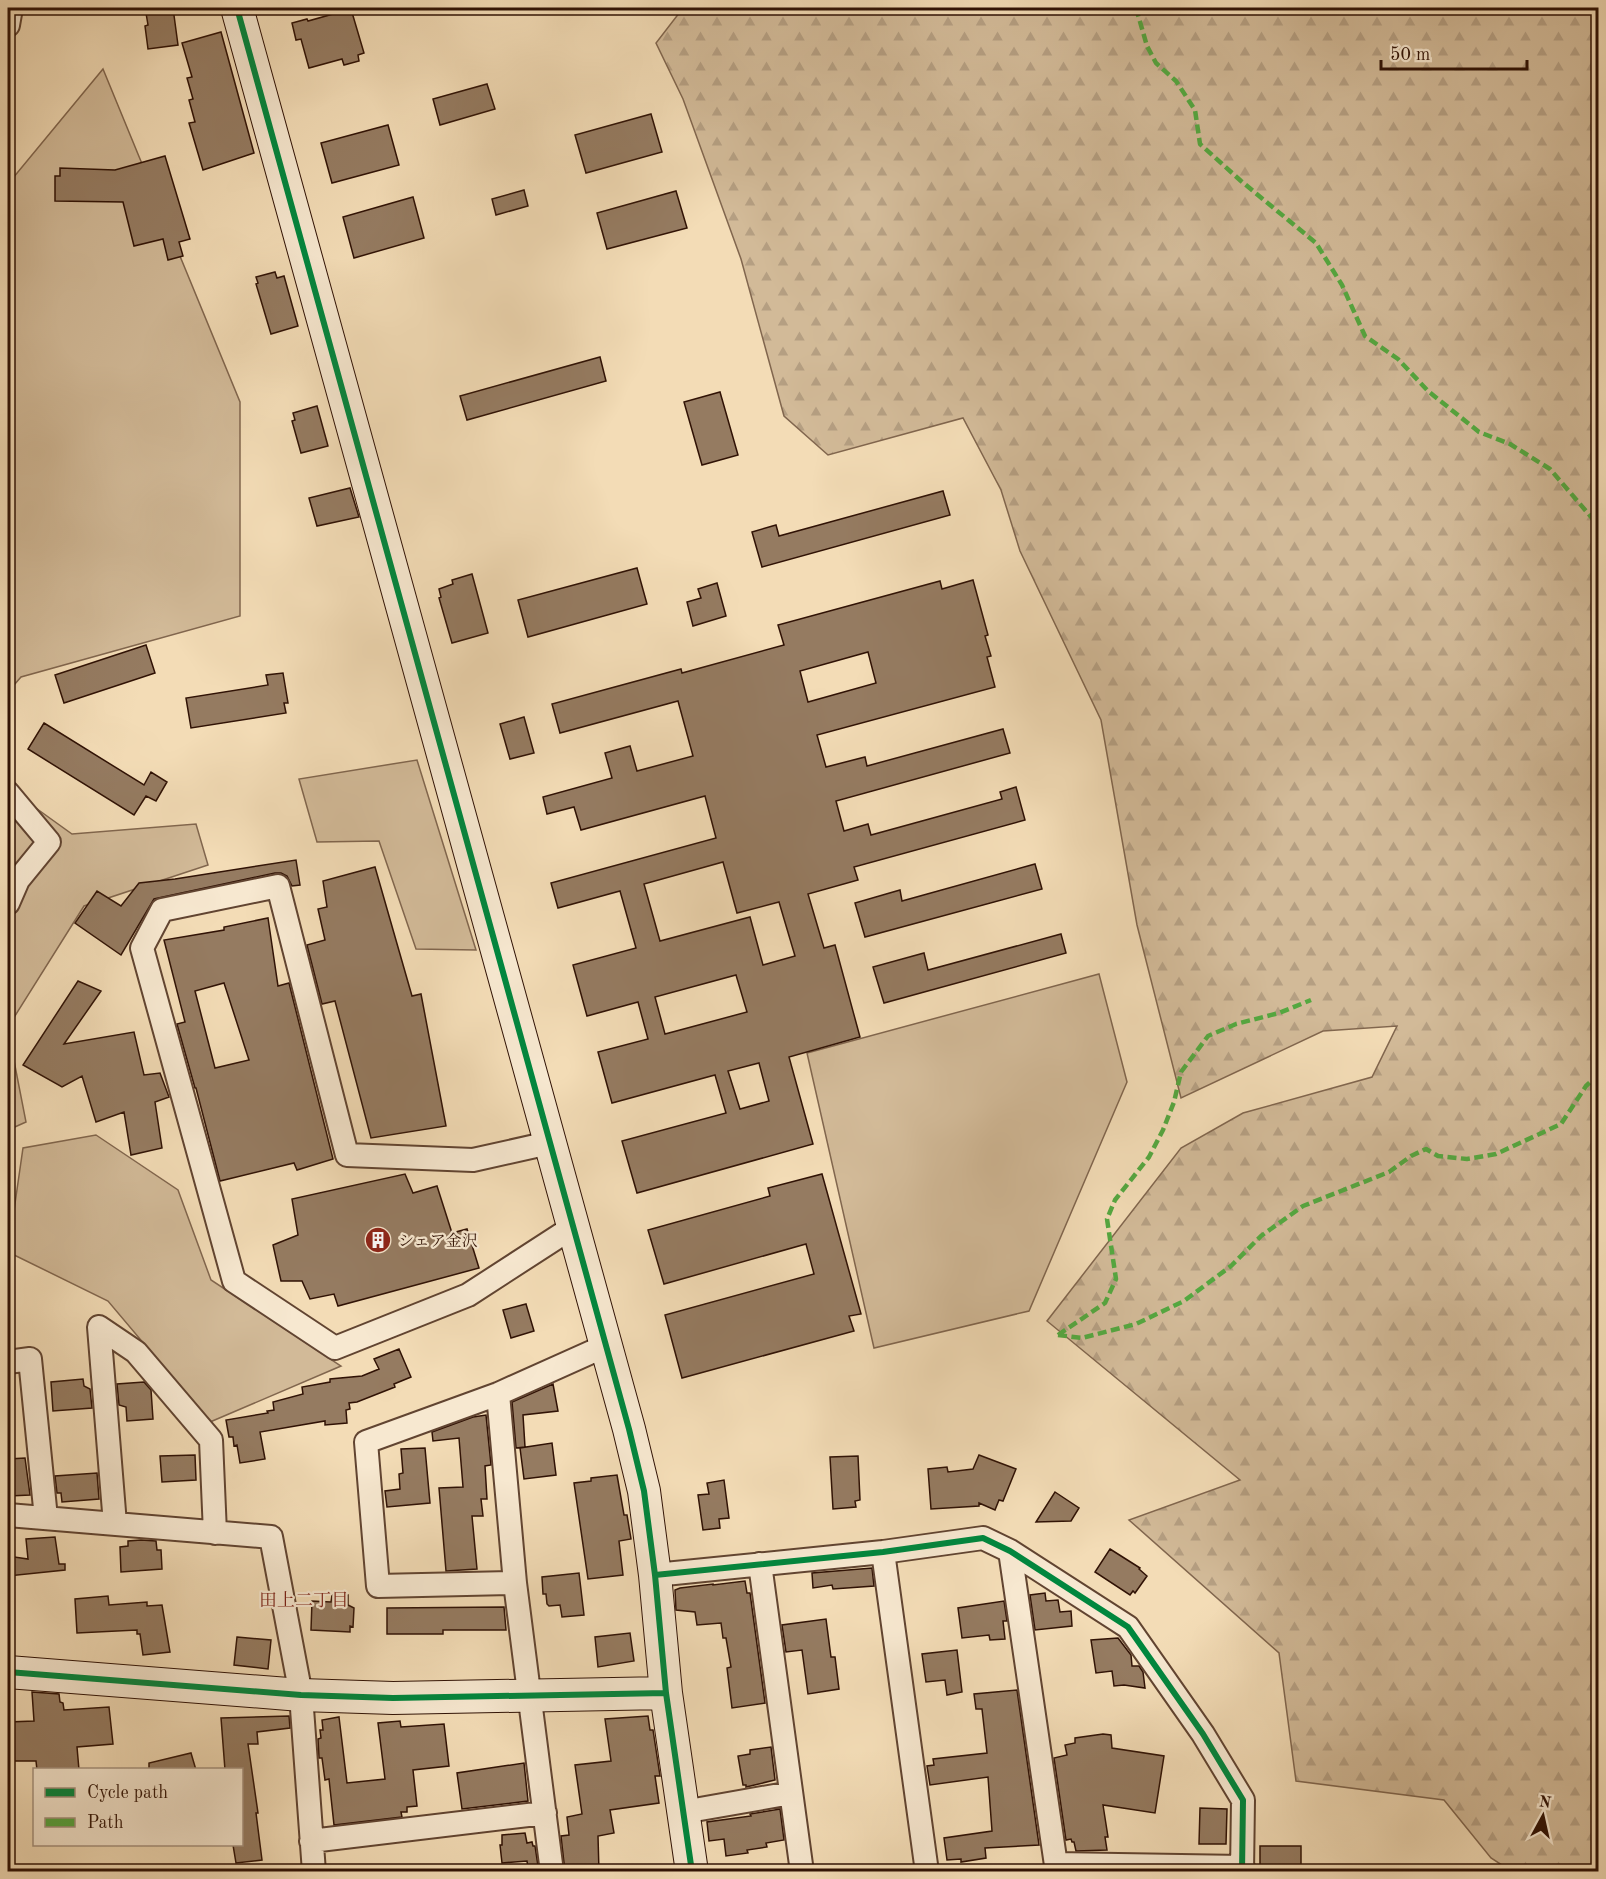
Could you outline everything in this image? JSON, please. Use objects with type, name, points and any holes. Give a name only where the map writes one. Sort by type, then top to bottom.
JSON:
[{"type":"street","points":[[8,25],[11,8]]},
{"type":"street","points":[[237,8],[629,1429],[644,1491],[655,1575],[666,1694],[692,1872]]},
{"type":"street","points":[[8,793],[49,842],[18,880],[8,903]]},
{"type":"street","points":[[549,1143],[473,1160],[346,1155],[279,886],[162,910],[142,948],[234,1281],[335,1348],[468,1295],[573,1227]]},
{"type":"street","points":[[115,1524],[99,1327],[136,1352],[211,1440],[215,1533]]},
{"type":"street","points":[[515,1583],[378,1586],[366,1442],[498,1394],[605,1346]]},
{"type":"street","points":[[8,1362],[30,1359],[46,1518]]},
{"type":"street","points":[[498,1394],[515,1583],[552,1872]]},
{"type":"street","points":[[8,1515],[272,1538],[301,1695],[314,1872]]},
{"type":"street","points":[[655,1575],[883,1552],[983,1538],[1010,1551],[1128,1627],[1203,1734],[1243,1800],[1242,1869],[1056,1868],[1010,1551]]},
{"type":"street","points":[[883,1552],[927,1872]]},
{"type":"street","points":[[760,1564],[802,1872]]},
{"type":"street","points":[[8,1672],[301,1695],[393,1698],[666,1694]]},
{"type":"street","points":[[683,1812],[791,1793]]},
{"type":"street","points":[[311,1841],[544,1813]]},
{"type":"green space","points":[[683,8],[1598,8],[1598,1871],[1511,1871],[1491,1858],[1444,1800],[1296,1781],[1279,1653],[1129,1520],[1240,1480],[1047,1321],[1181,1148],[1243,1113],[1372,1077],[1397,1026],[1323,1031],[1181,1098],[1137,925],[1101,720],[1020,551],[1001,490],[963,418],[828,455],[784,416],[741,259],[683,99],[656,43]]},
{"type":"green space","points":[[103,69],[240,402],[240,616],[21,677],[8,692],[8,184]]},
{"type":"green space","points":[[417,760],[476,950],[416,949],[379,841],[317,842],[299,779]]},
{"type":"green space","points":[[8,788],[72,834],[196,824],[208,865],[84,906],[8,1027]]},
{"type":"green space","points":[[1099,974],[1127,1082],[1029,1311],[874,1348],[807,1053]]},
{"type":"green space","points":[[8,1030],[26,1122],[8,1130]]},
{"type":"green space","points":[[96,1135],[178,1190],[211,1280],[341,1366],[210,1422],[108,1301],[8,1252],[23,1148]]},
{"type":"building","points":[[149,8],[173,8],[178,45],[148,49],[145,26],[148,25],[146,13],[150,12]]},
{"type":"building","points":[[351,9],[364,53],[358,55],[359,61],[344,65],[342,59],[309,68],[301,39],[296,40],[292,23]]},
{"type":"building","points":[[221,32],[254,153],[203,170],[189,123],[195,122],[189,100],[193,99],[187,78],[192,77],[182,43]]},
{"type":"building","points":[[487,84],[495,109],[440,125],[433,99]]},
{"type":"building","points":[[651,114],[662,152],[586,173],[575,135]]},
{"type":"building","points":[[388,125],[399,165],[332,183],[321,143]]},
{"type":"building","points":[[165,156],[190,239],[179,242],[183,256],[168,260],[163,239],[134,246],[123,202],[55,201],[55,176],[60,176],[60,168],[115,170]]},
{"type":"building","points":[[524,190],[528,206],[496,215],[492,199]]},
{"type":"building","points":[[676,191],[687,228],[607,249],[597,213]]},
{"type":"building","points":[[413,197],[424,238],[354,258],[343,217]]},
{"type":"building","points":[[275,272],[277,278],[284,276],[298,326],[271,334],[256,277]]},
{"type":"building","points":[[600,357],[606,381],[467,420],[460,396]]},
{"type":"building","points":[[720,392],[738,455],[702,465],[684,402]]},
{"type":"building","points":[[317,406],[328,446],[301,453],[292,421],[295,420],[293,413]]},
{"type":"building","points":[[350,488],[359,517],[317,526],[309,498]]},
{"type":"building","points":[[943,491],[950,515],[762,567],[752,532],[776,525],[779,536]]},
{"type":"building","points":[[637,568],[647,604],[528,637],[518,600]]},
{"type":"building","points":[[472,574],[488,633],[452,643],[439,598],[441,597],[439,589],[453,584],[452,580]]},
{"type":"building","points":[[973,580],[988,635],[985,636],[991,656],[987,657],[995,687],[817,735],[826,767],[865,757],[867,766],[1003,729],[1010,753],[836,801],[844,831],[868,824],[871,835],[1002,799],[1000,792],[1016,787],[1025,820],[854,867],[858,880],[808,894],[824,948],[835,945],[860,1037],[789,1057],[813,1144],[637,1193],[622,1141],[726,1113],[715,1075],[612,1103],[598,1052],[648,1039],[638,1002],[587,1016],[573,965],[636,948],[620,891],[558,908],[551,883],[716,838],[705,796],[581,830],[574,807],[547,814],[543,797],[612,778],[605,753],[630,746],[637,771],[693,756],[678,701],[560,733],[552,704],[681,669],[682,673],[784,645],[778,625],[940,581],[942,589]],"holes":[[[868,652],[876,683],[808,702],[800,671]],[[723,862],[737,913],[779,902],[795,956],[763,965],[750,917],[660,941],[644,884]],[[736,975],[747,1012],[665,1034],[655,997]],[[759,1063],[769,1101],[740,1109],[728,1071]]]},
{"type":"building","points":[[717,583],[726,616],[693,626],[687,602],[701,598],[698,589]]},
{"type":"building","points":[[146,645],[155,673],[64,703],[55,675]]},
{"type":"building","points":[[283,673],[288,703],[284,703],[286,713],[191,728],[186,698],[268,685],[266,675]]},
{"type":"building","points":[[524,717],[534,753],[510,759],[500,724]]},
{"type":"building","points":[[44,723],[144,785],[151,772],[167,782],[156,801],[146,796],[134,815],[28,749]]},
{"type":"building","points":[[296,860],[300,885],[292,886],[287,876],[275,873],[154,899],[121,955],[75,923],[97,891],[121,906],[139,883]]},
{"type":"building","points":[[1035,864],[1042,889],[865,937],[855,903],[900,890],[902,901]]},
{"type":"building","points":[[375,867],[412,996],[421,994],[446,1126],[371,1138],[335,1001],[322,1004],[307,945],[325,940],[318,909],[327,907],[323,881]]},
{"type":"building","points":[[268,918],[278,986],[289,983],[333,1159],[297,1170],[294,1163],[220,1181],[177,1024],[185,1022],[164,940],[224,930],[224,927]],"holes":[[[224,983],[249,1060],[215,1068],[195,991]]]},
{"type":"building","points":[[1061,934],[1066,953],[884,1003],[873,967],[924,953],[928,970]]},
{"type":"building","points":[[78,981],[101,991],[64,1044],[134,1032],[144,1075],[160,1073],[169,1097],[155,1102],[162,1148],[131,1155],[124,1112],[96,1122],[82,1076],[62,1087],[23,1065]]},
{"type":"building","name":"シェア金沢","points":[[405,1174],[413,1193],[437,1186],[452,1233],[467,1229],[479,1268],[338,1306],[334,1294],[310,1299],[302,1281],[281,1281],[273,1245],[298,1235],[292,1199]]},
{"type":"building","points":[[822,1174],[861,1314],[849,1316],[854,1331],[682,1378],[665,1315],[814,1274],[806,1244],[664,1284],[648,1230],[770,1196],[768,1188]]},
{"type":"building","points":[[526,1304],[534,1331],[511,1338],[503,1310]]},
{"type":"building","points":[[399,1349],[411,1377],[394,1384],[395,1387],[349,1403],[350,1409],[346,1410],[347,1423],[325,1425],[325,1421],[260,1432],[265,1459],[240,1463],[237,1445],[234,1446],[233,1437],[229,1437],[226,1420],[268,1413],[267,1411],[274,1410],[273,1402],[303,1394],[302,1387],[330,1382],[330,1379],[362,1376],[379,1369],[374,1359]]},
{"type":"building","points":[[83,1379],[84,1386],[90,1389],[92,1408],[53,1411],[51,1382]]},
{"type":"building","points":[[144,1382],[151,1390],[153,1419],[127,1421],[126,1407],[119,1405],[117,1384]]},
{"type":"building","points":[[553,1384],[558,1411],[523,1415],[525,1447],[516,1448],[512,1402]]},
{"type":"building","points":[[486,1415],[491,1465],[485,1466],[487,1499],[481,1499],[483,1516],[472,1516],[477,1569],[446,1571],[439,1488],[463,1487],[459,1438],[433,1441],[432,1432],[473,1417]]},
{"type":"building","points":[[552,1443],[556,1475],[524,1479],[520,1448]]},
{"type":"building","points":[[425,1448],[430,1503],[387,1507],[385,1491],[400,1489],[399,1474],[403,1473],[401,1449]]},
{"type":"building","points":[[195,1455],[196,1480],[162,1482],[160,1456]]},
{"type":"building","points":[[979,1455],[1016,1469],[1003,1501],[999,1500],[995,1510],[979,1503],[979,1506],[931,1509],[928,1469],[947,1467],[948,1472],[973,1469]]},
{"type":"building","points":[[858,1456],[860,1500],[855,1501],[856,1507],[833,1509],[830,1457]]},
{"type":"building","points":[[25,1458],[30,1495],[9,1496],[8,1459]]},
{"type":"building","points":[[97,1473],[99,1499],[62,1502],[61,1493],[57,1493],[55,1476]]},
{"type":"building","points":[[617,1475],[631,1539],[619,1541],[623,1575],[588,1579],[574,1483],[591,1481],[591,1478]]},
{"type":"building","points":[[724,1480],[729,1518],[719,1519],[720,1528],[703,1530],[698,1495],[709,1494],[707,1483]]},
{"type":"building","points":[[1055,1492],[1079,1508],[1071,1521],[1036,1522]]},
{"type":"building","points":[[55,1537],[59,1564],[65,1564],[65,1570],[8,1576],[8,1556],[28,1559],[26,1539]]},
{"type":"building","points":[[128,1541],[156,1541],[157,1550],[161,1550],[162,1569],[121,1572],[120,1547],[128,1546]]},
{"type":"building","points":[[1110,1549],[1140,1568],[1147,1576],[1135,1593],[1133,1591],[1130,1595],[1095,1572]]},
{"type":"building","points":[[872,1568],[874,1586],[833,1589],[832,1585],[813,1588],[812,1573]]},
{"type":"building","points":[[579,1573],[584,1615],[562,1617],[560,1605],[549,1606],[547,1604],[546,1594],[543,1594],[542,1577]]},
{"type":"building","points":[[745,1581],[747,1593],[750,1593],[765,1703],[732,1708],[727,1668],[731,1667],[721,1623],[697,1625],[695,1612],[676,1610],[675,1590]]},
{"type":"building","points":[[1045,1593],[1046,1601],[1058,1600],[1060,1612],[1071,1611],[1072,1626],[1035,1630],[1030,1595]]},
{"type":"building","points":[[332,1595],[348,1595],[348,1605],[354,1608],[353,1627],[350,1626],[350,1632],[311,1630],[312,1601],[331,1602]]},
{"type":"building","points":[[108,1596],[109,1605],[147,1602],[147,1606],[162,1605],[170,1652],[143,1655],[140,1634],[137,1634],[137,1630],[77,1633],[75,1599]]},
{"type":"building","points":[[1004,1601],[1007,1621],[1003,1621],[1005,1639],[990,1640],[989,1635],[962,1638],[958,1608]]},
{"type":"building","points":[[504,1607],[506,1630],[443,1630],[443,1634],[387,1634],[387,1608]]},
{"type":"building","points":[[826,1619],[831,1657],[835,1657],[839,1689],[808,1694],[802,1650],[786,1652],[782,1625]]},
{"type":"building","points":[[630,1633],[634,1661],[598,1667],[595,1637]]},
{"type":"building","points":[[237,1637],[271,1640],[268,1669],[234,1665]]},
{"type":"building","points":[[1118,1638],[1131,1655],[1132,1666],[1139,1666],[1143,1672],[1145,1688],[1114,1686],[1112,1671],[1096,1673],[1091,1640]]},
{"type":"building","points":[[957,1650],[962,1692],[947,1695],[945,1680],[926,1682],[922,1654]]},
{"type":"building","points":[[1017,1690],[1039,1845],[985,1848],[986,1858],[961,1862],[961,1859],[947,1860],[944,1838],[992,1831],[988,1777],[930,1785],[927,1766],[934,1765],[933,1759],[987,1753],[982,1709],[976,1709],[974,1694]]},
{"type":"building","points":[[32,1692],[59,1694],[64,1710],[109,1707],[113,1744],[77,1747],[79,1768],[37,1768],[36,1761],[13,1761],[13,1749],[8,1749],[8,1722],[34,1721]]},
{"type":"building","points":[[289,1716],[290,1728],[257,1732],[258,1744],[248,1744],[262,1860],[236,1863],[233,1846],[243,1846],[243,1768],[225,1768],[221,1718]]},
{"type":"building","points":[[648,1716],[650,1730],[653,1730],[660,1776],[655,1776],[659,1803],[610,1810],[614,1833],[598,1836],[599,1872],[565,1872],[561,1836],[569,1835],[567,1817],[582,1814],[575,1765],[611,1761],[605,1719]]},
{"type":"building","points":[[339,1717],[347,1783],[385,1779],[378,1723],[400,1721],[401,1727],[444,1724],[449,1766],[413,1770],[417,1806],[407,1807],[407,1812],[401,1812],[402,1817],[334,1825],[329,1779],[325,1780],[322,1758],[319,1758],[318,1739],[321,1738],[320,1730],[323,1730],[322,1720]]},
{"type":"building","points":[[1111,1735],[1112,1748],[1164,1756],[1155,1813],[1103,1805],[1108,1837],[1105,1837],[1107,1850],[1076,1851],[1074,1842],[1071,1839],[1066,1840],[1054,1758],[1067,1755],[1065,1745],[1075,1743],[1075,1738]]},
{"type":"building","points":[[771,1747],[775,1780],[746,1787],[743,1785],[738,1756],[750,1754],[750,1750]]},
{"type":"building","points":[[191,1753],[195,1768],[149,1768],[149,1763]]},
{"type":"building","points":[[524,1763],[528,1801],[462,1809],[457,1773]]},
{"type":"building","points":[[1200,1808],[1227,1809],[1226,1844],[1199,1844]]},
{"type":"building","points":[[780,1809],[784,1840],[766,1843],[767,1847],[747,1850],[748,1853],[726,1856],[724,1839],[709,1841],[707,1822],[751,1816],[750,1814]]},
{"type":"building","points":[[525,1833],[527,1843],[532,1842],[535,1846],[538,1866],[528,1868],[527,1861],[502,1863],[500,1845],[502,1845],[502,1835]]},
{"type":"building","points":[[1260,1846],[1301,1846],[1301,1871],[1260,1871]]},
{"type":"marked path","points":[[1136,8],[1147,46],[1156,63],[1176,81],[1195,110],[1200,144],[1316,243],[1342,285],[1365,336],[1398,359],[1428,391],[1479,432],[1510,444],[1550,469],[1598,525]]},
{"type":"marked path","points":[[1058,1335],[1105,1303],[1116,1279],[1107,1219],[1115,1200],[1149,1157],[1174,1102],[1181,1072],[1208,1036],[1236,1024],[1279,1013],[1311,1000]]},
{"type":"marked path","points":[[1058,1335],[1082,1338],[1136,1324],[1184,1301],[1231,1266],[1261,1236],[1303,1206],[1389,1172],[1411,1156],[1426,1149],[1438,1156],[1467,1159],[1496,1154],[1561,1124],[1586,1086],[1598,1075]]},
{"type":"cycle path","points":[[237,8],[629,1429],[644,1491],[655,1575],[666,1693],[692,1872]]},
{"type":"cycle path","points":[[655,1575],[883,1552],[983,1538],[1010,1551],[1128,1627],[1203,1734],[1243,1800],[1242,1872]]},
{"type":"cycle path","points":[[8,1672],[301,1695],[393,1698],[666,1693]]},
{"type":"place","name":"シェア金沢","points":[[378,1240]]},
{"type":"district","name":"田上二丁目","points":[[304,1600]]}]
